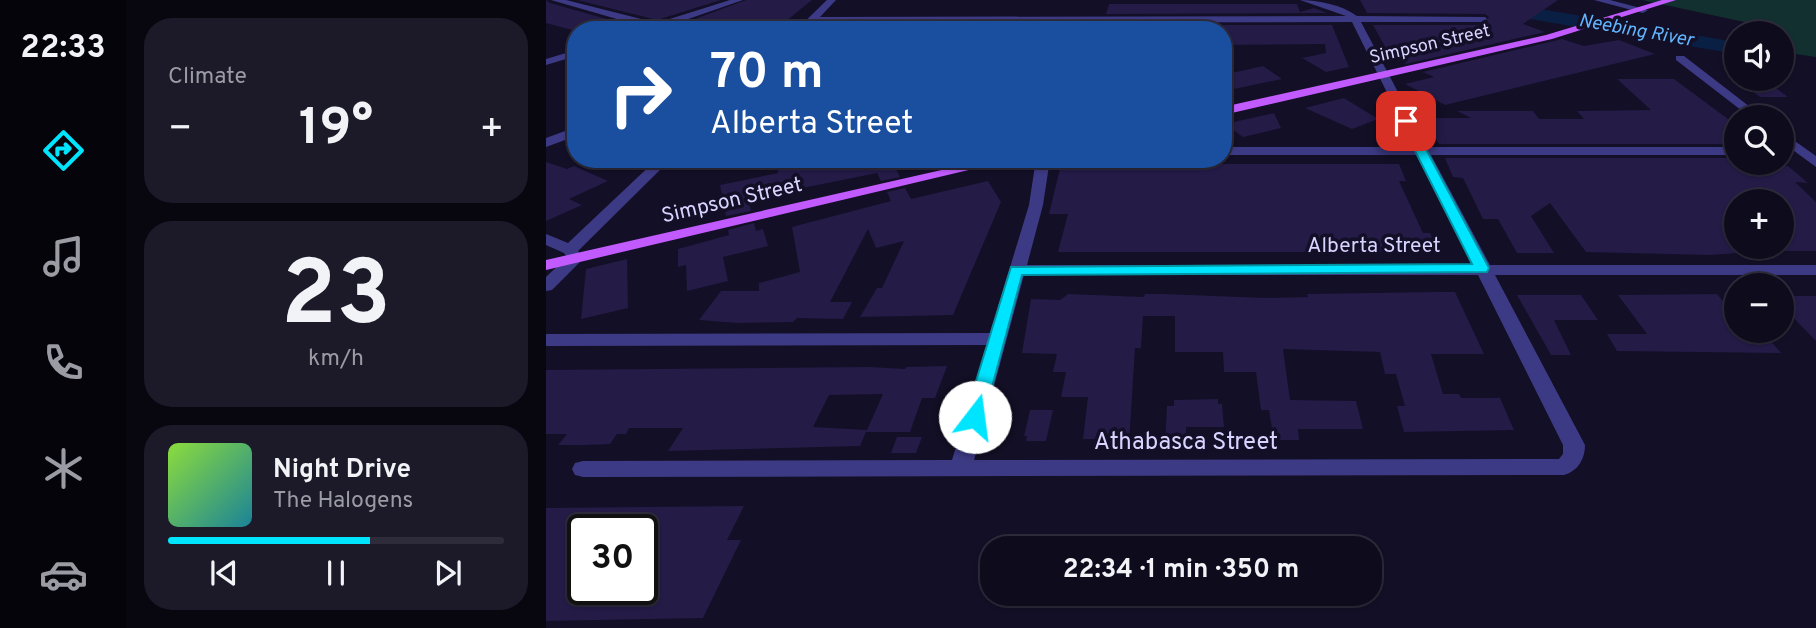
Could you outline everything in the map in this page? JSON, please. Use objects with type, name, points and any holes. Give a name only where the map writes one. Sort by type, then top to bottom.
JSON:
[{"type":"main road","name":"Simpson Street","points":[[1232,109],[1581,29],[1672,0]]},
{"type":"main road","name":"Simpson Street","points":[[546,265],[572,254],[968,168]]},
{"type":"street","points":[[674,21],[739,0]]},
{"type":"street","points":[[811,20],[831,0]]},
{"type":"street","points":[[1304,0],[1347,13],[1354,19],[1482,268]]},
{"type":"street","points":[[1598,0],[1643,9]]},
{"type":"street","points":[[546,6],[562,1],[629,21]]},
{"type":"street","points":[[1232,22],[1482,19]]},
{"type":"street","points":[[811,20],[865,21]]},
{"type":"street","points":[[546,62],[567,56]]},
{"type":"street","points":[[1680,58],[1741,105]]},
{"type":"street","points":[[546,143],[567,135]]},
{"type":"street","points":[[1794,145],[1816,163]]},
{"type":"street","points":[[1232,150],[1724,151]]},
{"type":"street","points":[[1794,151],[1801,151]]},
{"type":"street","points":[[546,286],[572,254],[657,168]]},
{"type":"street","points":[[960,470],[1036,205],[1042,168]]},
{"type":"street","points":[[546,239],[572,254]]},
{"type":"street","name":"Athabasca Street","points":[[583,468],[960,470],[1564,467],[1574,456],[1574,445],[1482,268]]},
{"type":"street","name":"Alberta Street","points":[[1016,270],[1816,270]]},
{"type":"street","points":[[555,340],[996,339]]},
{"type":"green space","points":[[1642,0],[1816,0],[1816,57],[1794,54],[1794,21],[1740,21]]},
{"type":"water","name":"Neebing River","points":[[1638,26],[1724,43],[1724,49],[1622,35],[1624,28]]},
{"type":"building","points":[[546,0],[614,21],[567,21],[567,29],[546,23]]},
{"type":"building","points":[[577,0],[721,0],[657,20]]},
{"type":"building","points":[[746,0],[812,0],[786,21],[689,21]]},
{"type":"building","points":[[1360,0],[1558,0],[1523,24],[1545,32],[1406,64],[1390,56],[1373,25],[1482,25],[1489,17],[1485,14],[1367,13]]},
{"type":"building","points":[[1109,4],[1297,4],[1300,12],[1314,8],[1327,13],[1106,14]]},
{"type":"building","points":[[1232,25],[1332,25],[1349,67],[1326,72],[1302,58],[1326,53],[1325,44],[1232,45]]},
{"type":"building","points":[[1562,39],[1584,46],[1619,40],[1655,54],[1445,105],[1405,84],[1434,77],[1423,72]]},
{"type":"building","points":[[1263,66],[1282,79],[1234,89],[1232,73]]},
{"type":"building","points":[[1617,79],[1674,79],[1724,116],[1724,144],[1439,144],[1423,118],[1471,118],[1457,111],[1533,111],[1539,119],[1584,119],[1577,111],[1651,110]]},
{"type":"building","points":[[1752,91],[1780,91],[1788,97],[1760,97]]},
{"type":"building","points":[[1344,98],[1378,119],[1352,129],[1305,108]]},
{"type":"building","points":[[1274,113],[1281,128],[1243,137],[1232,129],[1232,122]]},
{"type":"building","points":[[1445,158],[1724,158],[1724,175],[1794,175],[1794,171],[1808,183],[1795,182],[1816,202],[1816,251],[1794,251],[1794,189],[1724,189],[1724,254],[1586,252],[1550,203],[1531,216],[1554,253],[1517,253],[1498,219],[1483,219],[1463,178],[1453,177]]},
{"type":"building","points":[[546,162],[567,169],[579,168],[608,181],[569,199],[582,205],[546,221]]},
{"type":"building","points":[[1399,164],[1406,181],[1399,181],[1423,233],[1430,233],[1438,252],[1058,252],[1068,214],[1049,214],[1060,168]]},
{"type":"building","points":[[778,168],[901,168],[896,169],[900,177],[881,181],[877,173],[748,199],[751,211],[726,216],[720,185],[778,173]]},
{"type":"building","points":[[988,181],[1001,202],[953,315],[860,317],[877,288],[882,288],[904,241],[876,248],[868,229],[830,302],[852,302],[843,319],[797,318],[793,322],[738,323],[699,320],[721,291],[759,291],[759,283],[800,272],[792,227],[891,201],[887,192],[905,188],[911,199]]},
{"type":"building","points":[[754,223],[756,231],[763,229],[768,246],[723,257],[728,281],[687,291],[686,265],[678,267],[678,249],[729,235],[728,230]]},
{"type":"building","points":[[627,259],[628,308],[581,319],[586,269]]},
{"type":"building","points":[[1455,292],[1484,354],[1431,354],[1443,394],[1459,394],[1461,398],[1500,398],[1514,430],[1404,432],[1397,406],[1405,406],[1396,374],[1385,374],[1380,352],[1283,349],[1290,400],[1356,401],[1363,429],[1298,429],[1299,440],[1280,440],[1279,435],[1273,435],[1269,410],[1261,410],[1256,372],[1224,372],[1223,352],[1175,352],[1175,316],[1143,316],[1141,348],[1135,348],[1129,444],[1109,444],[1109,439],[1083,439],[1088,397],[1061,397],[1066,372],[1053,372],[1057,354],[1022,353],[1031,299],[1060,300],[1068,294],[1267,298],[1308,297],[1307,294]]},
{"type":"building","points":[[1717,294],[1724,302],[1724,343],[1772,343],[1781,353],[1617,351],[1607,334],[1647,334],[1618,295]]},
{"type":"building","points":[[1517,295],[1581,295],[1598,320],[1554,320],[1571,355],[1551,355]]},
{"type":"building","points":[[1794,296],[1816,296],[1816,341],[1794,318]]},
{"type":"building","points":[[947,366],[935,398],[922,398],[910,432],[866,432],[860,446],[668,451],[683,428],[629,428],[626,434],[617,434],[610,444],[558,445],[567,434],[546,434],[546,370]],"holes":[[[883,394],[867,430],[813,427],[829,395]]]},
{"type":"building","points":[[1218,399],[1218,404],[1222,404],[1224,427],[1186,427],[1186,444],[1165,444],[1167,406],[1174,406],[1174,400]]},
{"type":"building","points":[[1030,410],[1053,410],[1046,441],[1026,441],[1027,436],[1024,436]]},
{"type":"building","points":[[897,437],[922,437],[916,453],[891,453]]},
{"type":"building","points":[[744,506],[727,540],[741,540],[703,618],[546,621],[546,508]]},
{"type":"waterway","name":"Neebing River","points":[[1453,0],[1724,46]]},
{"type":"route","points":[[975,417],[1016,270],[1482,268],[1406,121]]}]
